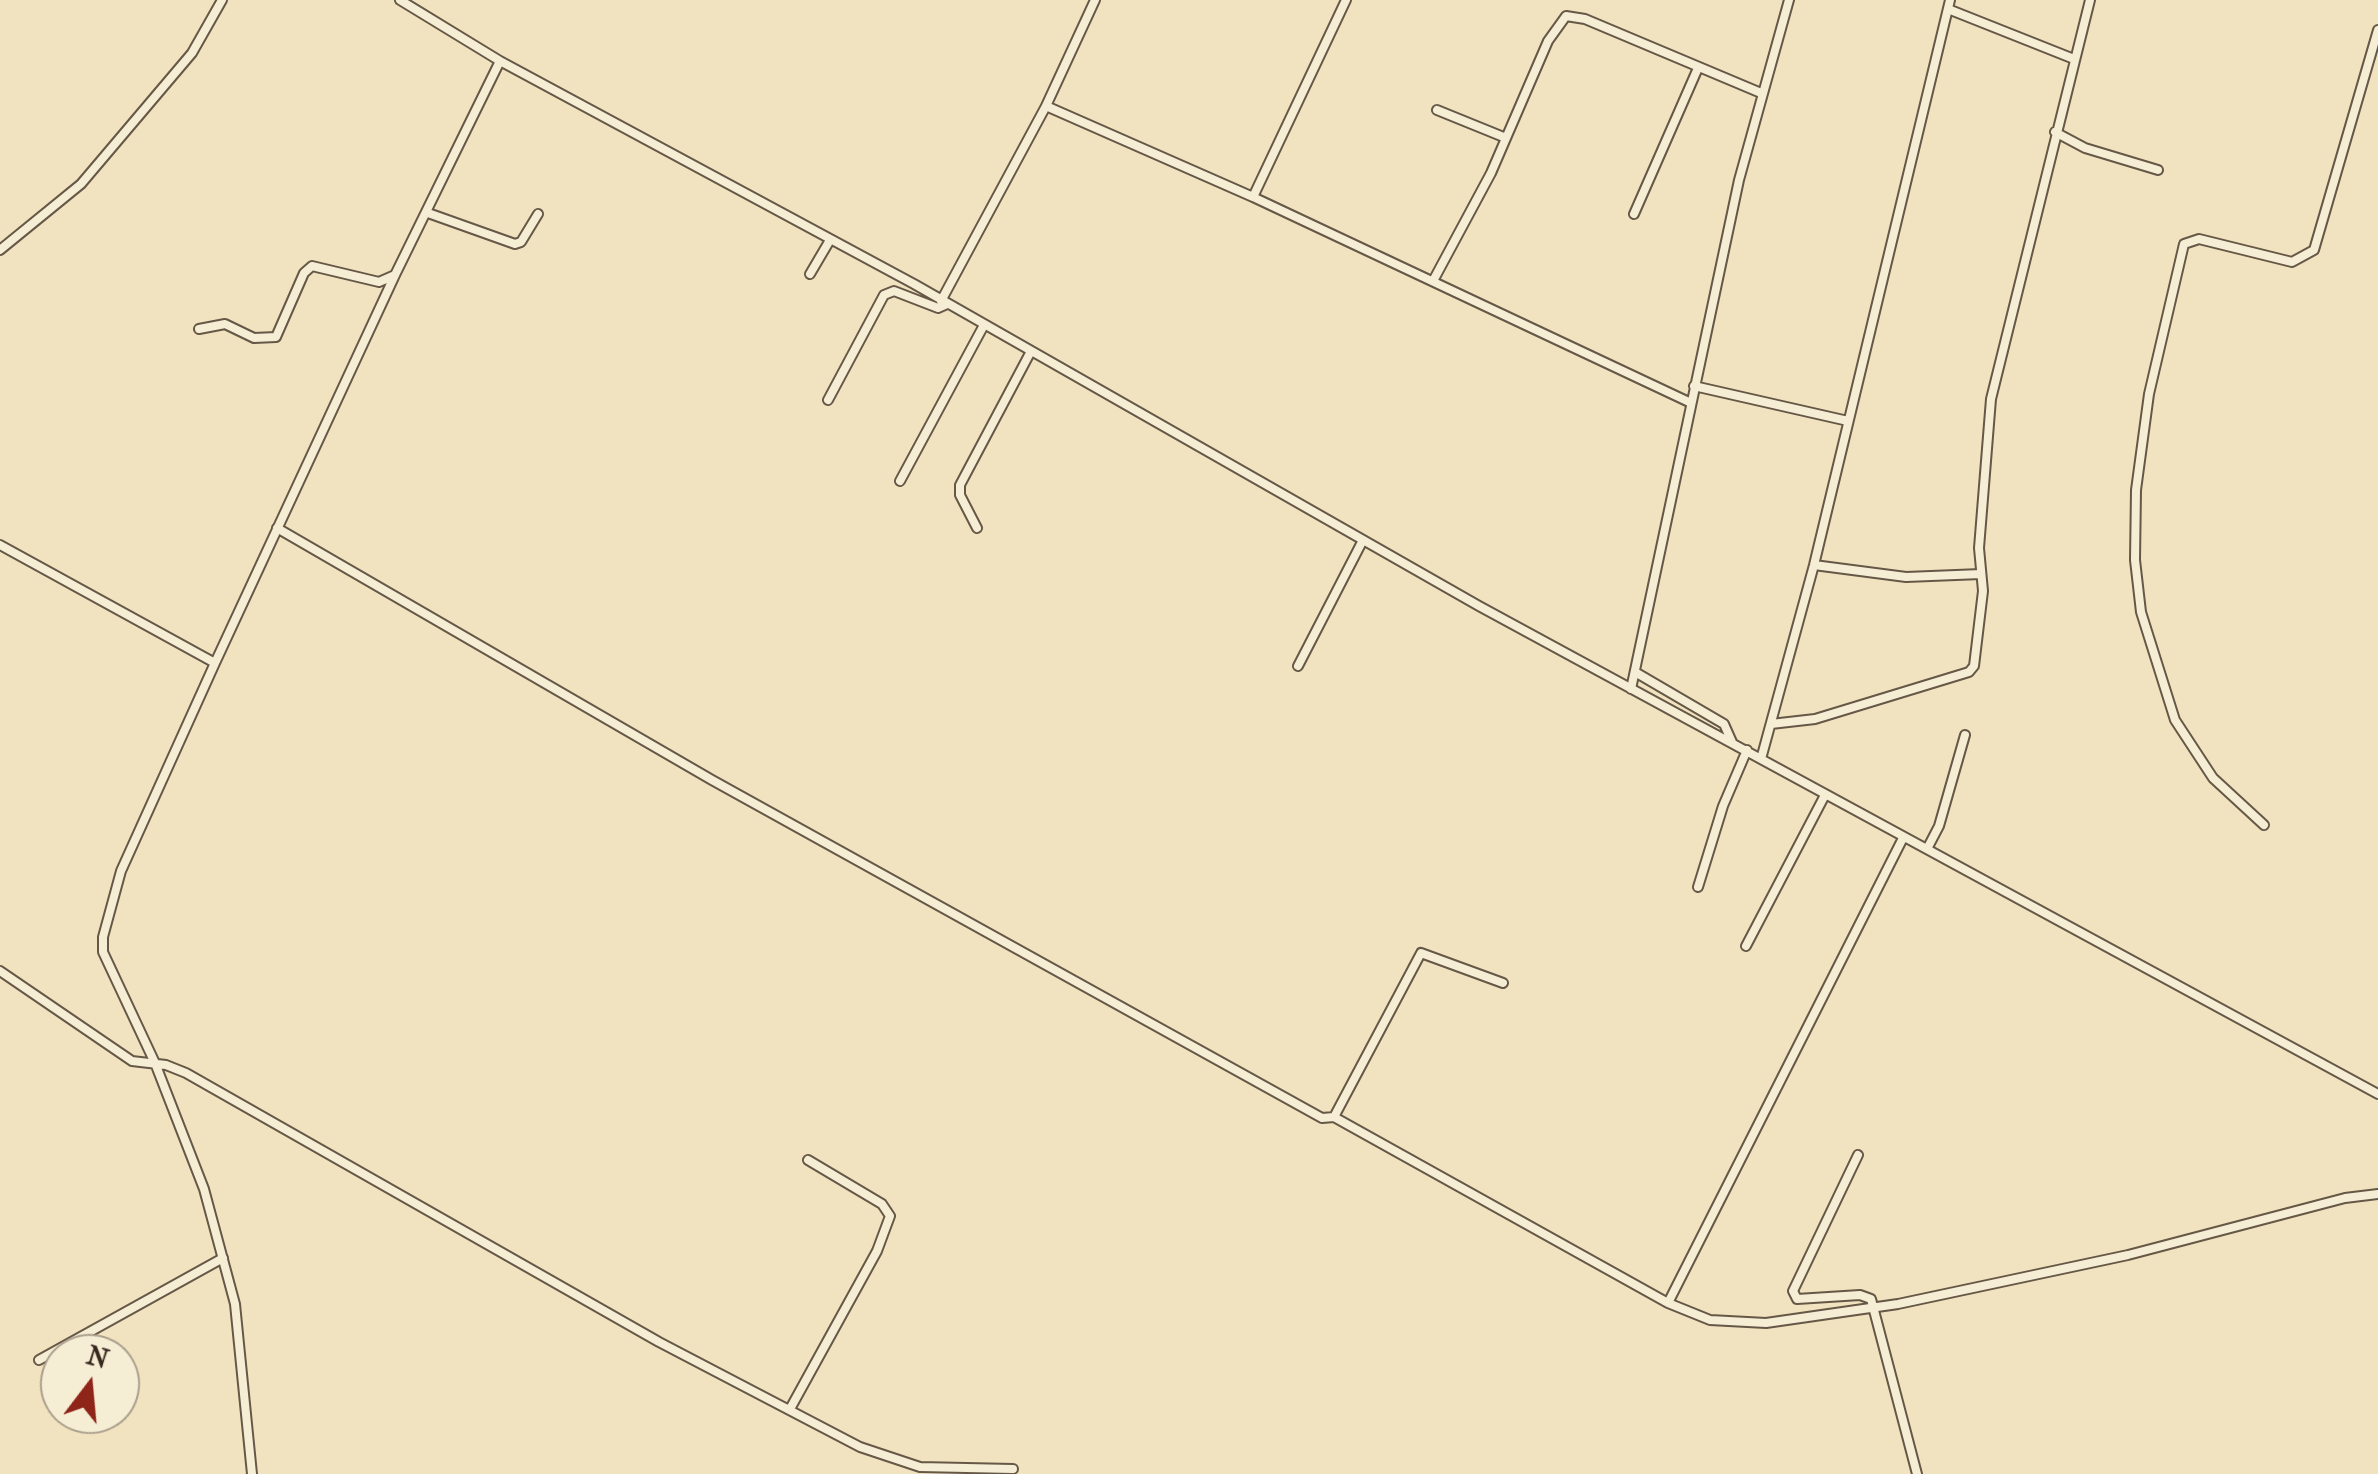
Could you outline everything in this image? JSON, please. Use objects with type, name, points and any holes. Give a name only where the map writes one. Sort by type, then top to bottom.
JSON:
[{"type":"street","points":[[0,250],[81,184],[192,53],[222,0]]},
{"type":"street","points":[[400,0],[500,62],[944,302],[1631,690],[2378,1094]]},
{"type":"street","points":[[828,400],[884,295],[894,291],[938,308],[944,302],[1046,106],[1095,0]]},
{"type":"street","points":[[1253,197],[1346,0]]},
{"type":"street","points":[[1631,690],[1689,402],[1761,93],[1789,0]]},
{"type":"street","points":[[1771,724],[1815,719],[1969,672],[1980,622],[1988,415],[2090,0]]},
{"type":"street","points":[[1761,758],[1814,565],[1949,4],[2074,59]]},
{"type":"street","points":[[1432,281],[1506,138],[1548,40],[1566,16],[1586,19],[1761,93]]},
{"type":"street","points":[[2264,825],[2213,778],[2175,720],[2142,612],[2135,560],[2136,490],[2148,394],[2184,244],[2199,239],[2292,262],[2314,250],[2378,30]]},
{"type":"street","points":[[252,1474],[235,1304],[204,1188],[155,1063],[104,952],[103,937],[121,871],[215,663],[394,275],[500,62]]},
{"type":"street","points":[[1634,214],[1698,68]]},
{"type":"street","points":[[1046,106],[1253,197],[1689,402]]},
{"type":"street","points":[[1437,110],[1506,138]]},
{"type":"street","points":[[2055,132],[2085,148],[2158,170]]},
{"type":"street","points":[[428,213],[514,244],[521,242],[538,214]]},
{"type":"street","points":[[810,274],[830,240]]},
{"type":"street","points":[[198,329],[225,324],[254,338],[276,337],[304,272],[312,266],[378,282],[394,275]]},
{"type":"street","points":[[900,481],[984,326]]},
{"type":"street","points":[[976,528],[960,495],[960,484],[1030,353]]},
{"type":"street","points":[[1694,386],[1848,421]]},
{"type":"street","points":[[277,528],[712,780],[1118,1002],[1282,1098],[1322,1118],[1334,1117],[1668,1304],[1710,1320],[1766,1322],[1875,1308],[2128,1255],[2345,1198],[2378,1194]]},
{"type":"street","points":[[1298,666],[1363,540]]},
{"type":"street","points":[[0,545],[215,663]]},
{"type":"street","points":[[1814,565],[1906,577],[1981,574]]},
{"type":"street","points":[[1635,672],[1724,724],[1732,742]]},
{"type":"street","points":[[1927,850],[1940,826],[1965,735]]},
{"type":"street","points":[[1698,887],[1723,806],[1747,750]]},
{"type":"street","points":[[1746,946],[1825,795]]},
{"type":"street","points":[[1668,1304],[1903,838]]},
{"type":"street","points":[[1334,1117],[1421,953],[1504,983]]},
{"type":"street","points":[[0,971],[132,1062],[155,1063],[186,1074],[658,1342],[886,1458],[938,1469],[1013,1469],[997,1474]]},
{"type":"street","points":[[1858,1155],[1794,1291],[1796,1299],[1860,1295],[1871,1299],[1917,1474]]},
{"type":"street","points":[[790,1409],[878,1251],[890,1216],[882,1204],[808,1160]]},
{"type":"street","points":[[39,1360],[223,1258]]}]
